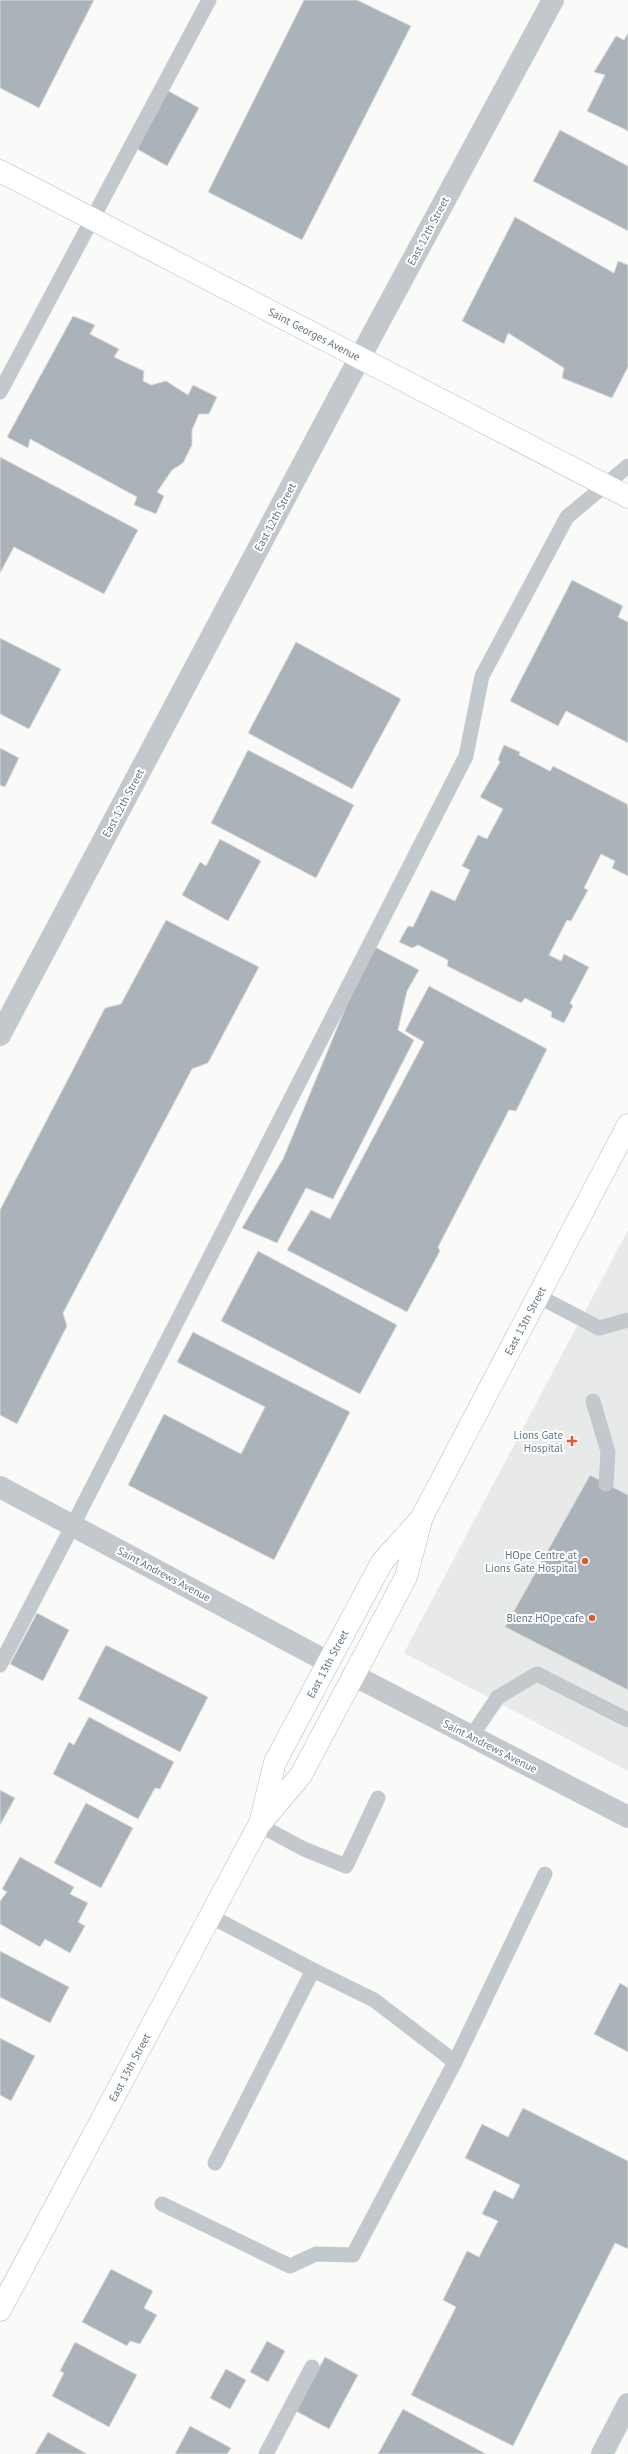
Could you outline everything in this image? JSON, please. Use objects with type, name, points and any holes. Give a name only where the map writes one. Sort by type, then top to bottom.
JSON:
[{"type":"street","name":"East 12th Street","points":[[0,1035],[360,357],[553,0]]},
{"type":"street","name":"Saint Georges Avenue","points":[[0,171],[628,497]]},
{"type":"street","name":"East 13th Street","points":[[0,2310],[259,1825],[301,1775],[406,1578],[422,1517],[628,1125]]},
{"type":"street","name":"Saint Andrews Avenue","points":[[0,1487],[74,1525],[328,1662]]},
{"type":"street","name":"East 13th Street","points":[[259,1825],[275,1762],[382,1562],[422,1517]]},
{"type":"street","name":"Saint Andrews Avenue","points":[[353,1675],[628,1817]]},
{"type":"street","points":[[602,2454],[628,2404]]},
{"type":"lane","points":[[0,392],[209,0]]},
{"type":"lane","points":[[0,1665],[74,1525],[466,756],[482,676],[567,518],[628,466]]},
{"type":"lane","points":[[538,1296],[599,1328],[628,1320]]},
{"type":"lane","points":[[594,1401],[608,1452],[606,1484]]},
{"type":"lane","points":[[471,1737],[498,1697],[537,1674],[628,1720]]},
{"type":"lane","points":[[259,1825],[304,1849],[346,1866],[378,1798]]},
{"type":"lane","points":[[162,2204],[290,2266],[316,2254],[353,2255],[455,2062],[546,1874]]},
{"type":"lane","points":[[210,1916],[374,2000],[455,2062]]},
{"type":"lane","points":[[214,2163],[313,1970]]},
{"type":"lane","points":[[266,2454],[312,2367]]},
{"type":"shaded area","name":"Lions Gate Hospital","points":[[628,1230],[628,1771],[404,1653]]},
{"type":"building","points":[[0,0],[94,0],[39,108],[0,88]]},
{"type":"building","points":[[304,0],[357,0],[411,26],[302,240],[208,192]]},
{"type":"building","points":[[628,33],[628,131],[587,111],[605,75],[594,72],[616,36],[624,40]]},
{"type":"building","points":[[165,89],[199,108],[167,166],[132,146]]},
{"type":"building","points":[[560,130],[628,166],[628,231],[533,181]]},
{"type":"building","points":[[515,217],[614,273],[618,261],[628,265],[628,367],[612,398],[562,378],[564,368],[508,333],[504,344],[462,321]]},
{"type":"building","points":[[73,316],[95,325],[90,334],[119,349],[114,357],[144,371],[143,381],[151,385],[166,381],[188,395],[193,385],[217,397],[209,414],[199,414],[192,430],[192,445],[183,463],[172,470],[157,492],[164,496],[156,514],[134,505],[137,497],[30,439],[28,448],[7,437]]},
{"type":"building","points":[[0,457],[138,530],[104,594],[14,547],[0,573]]},
{"type":"building","points":[[572,580],[623,606],[618,617],[628,622],[628,743],[566,711],[558,726],[510,701]]},
{"type":"building","points":[[0,638],[61,669],[29,729],[0,714]]},
{"type":"building","points":[[296,642],[401,699],[352,789],[248,733]]},
{"type":"building","points":[[504,745],[520,752],[519,755],[550,771],[553,766],[627,804],[628,876],[612,868],[615,861],[601,854],[584,888],[588,890],[571,921],[567,920],[549,955],[561,961],[564,954],[589,967],[570,1003],[573,1006],[564,1023],[551,1017],[552,1012],[525,998],[521,1003],[447,966],[448,960],[418,945],[412,948],[399,942],[408,926],[413,927],[431,890],[455,901],[470,870],[462,866],[478,835],[487,839],[503,809],[480,797],[500,762],[498,759]]},
{"type":"building","points":[[0,748],[19,758],[5,787],[0,785]]},
{"type":"building","points":[[248,750],[354,805],[316,878],[211,823]]},
{"type":"building","points":[[220,839],[261,861],[228,921],[182,895],[200,862],[206,866]]},
{"type":"building","points":[[166,920],[259,967],[208,1063],[192,1069],[63,1313],[67,1326],[17,1424],[0,1415],[0,1210],[105,1008],[121,1004]]},
{"type":"building","points":[[375,947],[419,970],[407,991],[398,1030],[414,1040],[333,1199],[306,1188],[277,1243],[242,1228],[283,1159],[347,1004]]},
{"type":"building","points":[[429,986],[547,1049],[516,1111],[509,1110],[438,1247],[440,1251],[407,1312],[287,1250],[311,1210],[330,1219],[424,1042],[405,1031]]},
{"type":"building","points":[[258,1251],[397,1325],[360,1394],[221,1321]]},
{"type":"building","points":[[193,1332],[350,1412],[274,1560],[128,1485],[164,1414],[241,1454],[265,1407],[177,1362]]},
{"type":"building","name":"HOpe Centre at Lions Gate Hospital","points":[[590,1475],[628,1495],[628,1690],[505,1627]]},
{"type":"building","points":[[37,1613],[69,1630],[43,1681],[10,1664]]},
{"type":"building","points":[[106,1645],[208,1697],[180,1752],[78,1699]]},
{"type":"building","points":[[89,1717],[174,1762],[160,1789],[155,1788],[138,1819],[53,1774],[69,1742],[74,1745]]},
{"type":"building","points":[[0,1790],[15,1798],[0,1825]]},
{"type":"building","points":[[86,1803],[133,1828],[101,1888],[54,1863]]},
{"type":"building","points":[[20,1857],[74,1887],[70,1894],[88,1903],[78,1922],[85,1926],[70,1953],[45,1939],[40,1947],[0,1924],[0,1901],[7,1892],[2,1889]]},
{"type":"building","points":[[0,1951],[69,1987],[50,2023],[0,1997]]},
{"type":"building","points":[[620,1983],[628,1988],[628,2052],[594,2034]]},
{"type":"building","points":[[0,2038],[35,2056],[11,2101],[0,2095]]},
{"type":"building","points":[[523,2108],[628,2161],[628,2249],[615,2243],[513,2446],[411,2395],[456,2307],[443,2300],[467,2251],[479,2257],[498,2221],[482,2214],[494,2190],[513,2199],[520,2185],[465,2158],[482,2124],[508,2137]]},
{"type":"building","points":[[111,2269],[153,2291],[144,2308],[157,2315],[140,2344],[130,2341],[127,2346],[82,2322]]},
{"type":"building","points":[[267,2341],[285,2351],[268,2382],[250,2372]]},
{"type":"building","points":[[75,2342],[137,2375],[109,2427],[52,2396],[64,2373],[60,2371]]},
{"type":"building","points":[[325,2357],[358,2375],[329,2429],[296,2411]]},
{"type":"building","points":[[226,2369],[246,2380],[230,2409],[210,2398]]},
{"type":"building","points":[[403,2409],[486,2454],[378,2454]]},
{"type":"building","points":[[190,2426],[231,2448],[227,2454],[175,2454]]},
{"type":"building","points":[[48,2432],[87,2454],[35,2454]]},
{"type":"place","name":"Lions Gate Hospital","points":[[572,1441]]},
{"type":"place","name":"HOpe Centre at Lions Gate Hospital","points":[[585,1561]]},
{"type":"place","name":"Blenz HOpe cafe","points":[[592,1618]]}]
